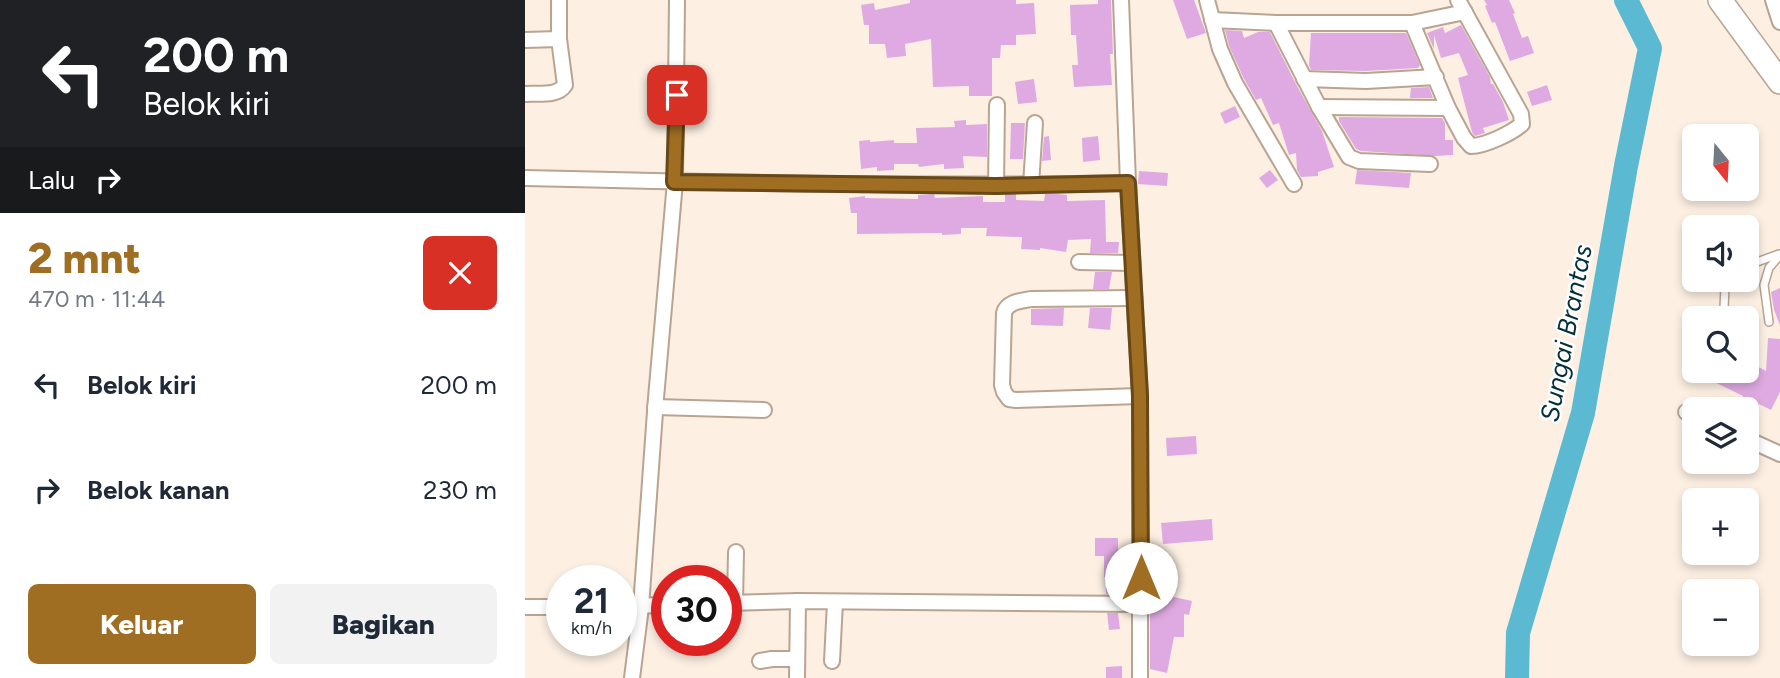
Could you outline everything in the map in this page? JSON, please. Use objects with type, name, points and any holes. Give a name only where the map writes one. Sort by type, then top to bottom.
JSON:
[{"type":"main road","points":[[1720,0],[1780,82]]},
{"type":"street","points":[[525,94],[558,93],[565,85],[559,39],[559,0]]},
{"type":"street","points":[[632,678],[641,607],[674,182],[677,0]]},
{"type":"street","points":[[1121,0],[1140,396],[1140,678]]},
{"type":"street","points":[[1207,0],[1220,49],[1235,83],[1294,184]]},
{"type":"street","points":[[1773,0],[1780,22]]},
{"type":"street","points":[[1212,20],[1412,23],[1462,6],[1521,114],[1522,124],[1481,146],[1471,146],[1448,108],[1412,23]]},
{"type":"street","points":[[1276,23],[1319,107],[1349,157],[1359,161],[1430,164]]},
{"type":"street","points":[[525,40],[559,39]]},
{"type":"street","points":[[1304,79],[1366,81],[1436,77]]},
{"type":"street","points":[[996,186],[997,105]]},
{"type":"street","points":[[1319,107],[1448,108]]},
{"type":"street","points":[[1031,185],[1035,123]]},
{"type":"street","points":[[525,178],[996,186],[1128,183]]},
{"type":"street","points":[[1079,262],[1132,263]]},
{"type":"street","points":[[1134,298],[1031,299],[1009,305],[1004,313],[1002,384],[1009,398],[1016,400],[1140,396]]},
{"type":"street","points":[[655,407],[764,410]]},
{"type":"street","points":[[1759,444],[1780,454]]},
{"type":"street","points":[[735,565],[736,552]]},
{"type":"street","points":[[797,678],[798,601]]},
{"type":"street","points":[[832,661],[835,602]]},
{"type":"street","points":[[742,603],[1141,604]]},
{"type":"street","points":[[637,607],[651,606]]},
{"type":"street","points":[[525,607],[546,607]]},
{"type":"street","points":[[760,661],[797,659]]},
{"type":"lane","points":[[1759,261],[1780,254]]},
{"type":"lane","points":[[1769,322],[1764,285],[1769,268],[1780,254]]},
{"type":"building","points":[[910,0],[1016,0],[1016,4],[1034,3],[1036,34],[1016,35],[1016,45],[1001,45],[1000,58],[992,58],[992,96],[969,96],[969,86],[933,87],[931,39],[905,44],[906,56],[887,58],[885,44],[869,44],[869,25],[864,25],[861,5],[874,3],[875,10],[910,3]]},
{"type":"building","points":[[1098,0],[1111,0],[1112,85],[1074,87],[1072,65],[1078,65],[1076,35],[1071,35],[1070,5],[1098,4]]},
{"type":"building","points":[[1173,0],[1194,0],[1206,33],[1187,39]]},
{"type":"building","points":[[1484,0],[1509,0],[1522,38],[1528,36],[1534,53],[1510,61]]},
{"type":"building","points":[[1461,25],[1503,102],[1509,120],[1483,128],[1485,133],[1475,136],[1458,78],[1468,75],[1459,53],[1441,58],[1434,35],[1434,49],[1427,33],[1443,27],[1445,33]]},
{"type":"building","points":[[1225,30],[1242,31],[1244,38],[1258,32],[1270,32],[1322,131],[1334,167],[1318,172],[1318,176],[1301,177],[1297,170],[1296,153],[1289,155],[1279,123],[1273,125],[1261,98],[1256,100],[1229,46]]},
{"type":"building","points":[[1311,33],[1406,33],[1420,65],[1418,68],[1366,71],[1311,70]]},
{"type":"building","points":[[1034,79],[1037,102],[1018,104],[1015,82]]},
{"type":"building","points":[[1547,85],[1552,100],[1532,106],[1527,92]]},
{"type":"building","points":[[1429,87],[1433,98],[1410,98],[1411,88]]},
{"type":"building","points":[[1235,106],[1240,117],[1225,124],[1220,113]]},
{"type":"building","points":[[1339,117],[1442,118],[1445,123],[1445,140],[1453,140],[1453,155],[1361,151],[1356,149]]},
{"type":"building","points":[[966,120],[966,125],[987,124],[987,157],[963,156],[964,168],[944,169],[944,164],[919,167],[918,164],[894,164],[894,170],[877,171],[877,167],[861,169],[859,141],[894,140],[894,143],[917,143],[916,128],[955,127],[954,121]]},
{"type":"building","points":[[1011,123],[1025,123],[1023,159],[1010,159]]},
{"type":"building","points":[[1049,136],[1051,160],[1042,161],[1044,137]]},
{"type":"building","points":[[1098,136],[1100,160],[1083,162],[1082,138]]},
{"type":"building","points":[[1270,170],[1278,180],[1267,188],[1259,178]]},
{"type":"building","points":[[1357,170],[1411,173],[1409,188],[1355,184]]},
{"type":"building","points":[[1139,171],[1168,173],[1167,186],[1138,184]]},
{"type":"building","points":[[934,194],[935,198],[983,196],[983,202],[1005,202],[1005,194],[1016,194],[1016,200],[1044,201],[1045,194],[1058,194],[1067,195],[1067,201],[1105,200],[1106,242],[1119,242],[1118,253],[1090,253],[1091,239],[1068,240],[1066,252],[1040,248],[1021,249],[1022,237],[986,236],[987,228],[961,228],[961,234],[942,235],[857,234],[857,213],[851,213],[849,198],[865,196],[918,199],[918,195]]},
{"type":"building","points":[[1095,272],[1112,272],[1109,289],[1093,289]]},
{"type":"building","points":[[1780,288],[1780,325],[1771,292]]},
{"type":"building","points":[[1064,308],[1063,326],[1031,325],[1031,309]]},
{"type":"building","points":[[1090,308],[1112,308],[1110,330],[1088,328]]},
{"type":"building","points":[[1768,338],[1780,339],[1780,392],[1771,410],[1759,404],[1759,397],[1743,397],[1716,383],[1759,383],[1759,367],[1766,371]]},
{"type":"building","points":[[1196,436],[1197,454],[1167,456],[1166,438]]},
{"type":"building","points":[[1212,519],[1213,540],[1163,544],[1161,523]]},
{"type":"building","points":[[1095,538],[1118,538],[1118,562],[1121,562],[1119,594],[1106,594],[1104,556],[1095,556]]},
{"type":"building","points":[[1156,593],[1192,601],[1189,615],[1184,614],[1184,637],[1174,637],[1167,673],[1150,669],[1150,613]]},
{"type":"building","points":[[1107,613],[1118,613],[1120,629],[1109,630]]},
{"type":"building","points":[[1122,666],[1122,678],[1106,678],[1106,667]]},
{"type":"waterway","name":"Sungai Brantas","points":[[1517,678],[1518,633],[1583,413],[1626,166],[1650,48],[1626,0]]},
{"type":"route","points":[[677,95],[674,182],[996,186],[1128,183],[1140,396],[1141,578]]}]
